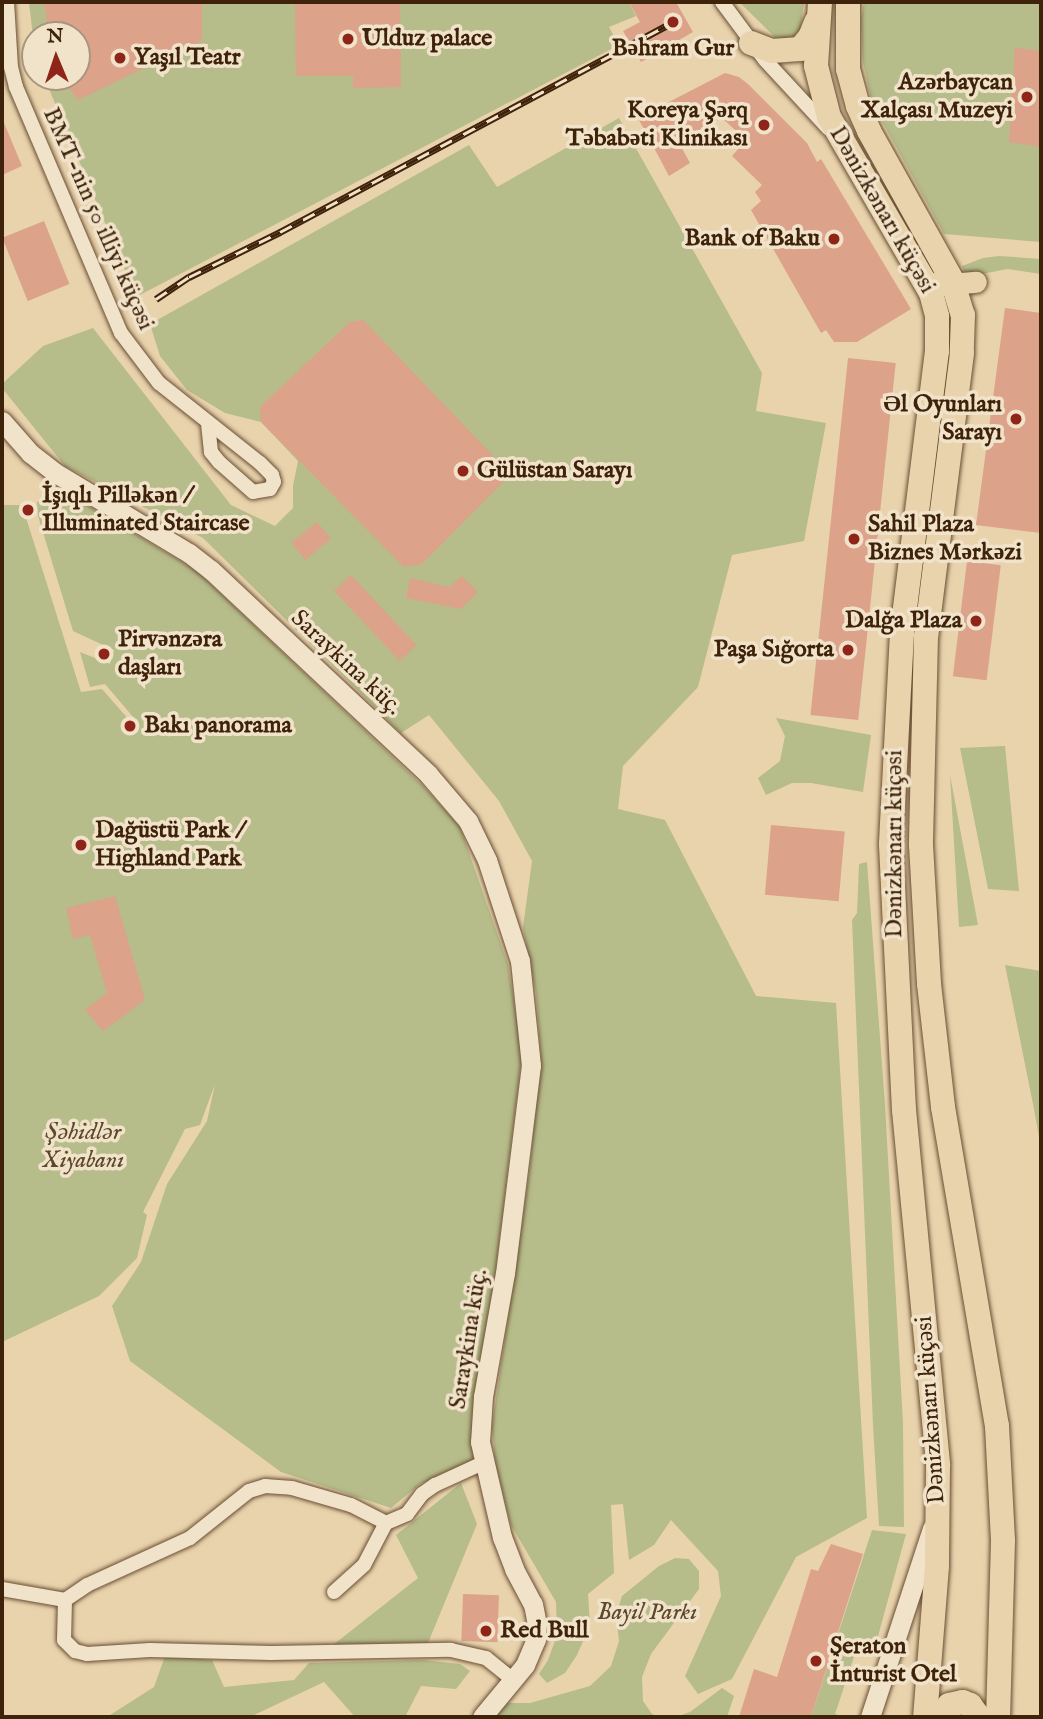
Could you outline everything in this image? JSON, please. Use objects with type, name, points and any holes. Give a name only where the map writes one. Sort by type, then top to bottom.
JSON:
[{"type":"highway","name":"Dənizkənarı küçəsi","points":[[848,2],[848,69],[858,106],[869,131],[964,290],[962,354],[926,636],[921,833],[929,984],[939,1081],[997,1426],[1003,1541],[998,1717]]},
{"type":"highway","points":[[744,35],[772,51],[800,49],[810,37],[819,10]]},
{"type":"highway","name":"Dənizkənarı küçəsi","points":[[819,10],[818,80],[829,117],[924,281],[935,304],[938,333],[902,633],[891,845],[904,1110],[936,1429],[938,1511],[925,1717]]},
{"type":"highway","points":[[919,1717],[928,1685]]},
{"type":"highway","points":[[941,1717],[949,1705],[963,1702],[970,1705],[979,1717]]},
{"type":"main road","points":[[924,281],[964,290]]},
{"type":"street","name":"BMT-nin 50 illiyi küçəsi","points":[[7,2],[11,67],[16,87],[121,333],[159,383],[208,422],[272,475],[274,482],[271,489],[253,492],[219,462],[211,452],[208,422]]},
{"type":"street","points":[[722,2],[744,35],[843,144]]},
{"type":"street","name":"Saraykina küç.","points":[[2,421],[30,453],[67,481],[198,560],[428,774],[468,821],[478,838],[515,944],[529,1027],[531,1065],[505,1273],[483,1396],[480,1432],[484,1463],[508,1554],[536,1615],[536,1639],[525,1665],[482,1717]]},
{"type":"street","points":[[334,1592],[364,1566],[386,1522],[407,1514],[422,1494],[435,1485],[484,1463]]},
{"type":"street","points":[[2,1589],[65,1600],[87,1585],[190,1538],[249,1491],[265,1486],[292,1488],[339,1501],[386,1522]]},
{"type":"street","points":[[870,1717],[938,1511]]},
{"type":"street","points":[[65,1600],[64,1640],[75,1651],[87,1654],[150,1650],[299,1653],[451,1650],[486,1658],[514,1681]]},
{"type":"green space","points":[[29,2],[629,2],[636,16],[609,27],[619,45],[136,297],[50,91],[91,91],[91,21],[31,21]]},
{"type":"green space","points":[[739,2],[804,2],[801,28],[793,38],[776,38]]},
{"type":"green space","points":[[864,2],[1041,2],[1041,242],[944,234],[872,103],[863,62],[861,20]]},
{"type":"green space","points":[[619,118],[762,373],[756,411],[826,423],[804,541],[732,555],[698,687],[623,766],[618,809],[665,820],[756,996],[836,1003],[867,1518],[796,1557],[732,1679],[698,1694],[685,1676],[721,1596],[718,1571],[671,1520],[654,1545],[629,1560],[623,1504],[611,1505],[614,1573],[588,1594],[590,1625],[577,1655],[565,1673],[547,1683],[539,1674],[548,1660],[557,1635],[556,1602],[511,1525],[495,1463],[492,1426],[529,1175],[541,1056],[536,993],[523,927],[532,861],[499,801],[429,715],[401,733],[203,538],[65,466],[2,388],[2,384],[43,346],[93,328],[231,505],[275,526],[293,508],[293,486],[298,461],[261,422],[225,413],[187,390],[160,356],[150,324],[469,145],[497,187]]},
{"type":"green space","points":[[999,256],[1041,259],[1041,274],[1007,269],[967,277],[962,266],[983,258]]},
{"type":"green space","name":"Şəhidlər Xiyabanı","points":[[50,496],[71,496],[197,571],[423,786],[460,827],[508,964],[522,1054],[472,1464],[420,1484],[391,1508],[281,1472],[130,1361],[112,1306],[141,1262],[167,1184],[207,1121],[215,1084],[200,1125],[185,1129],[143,1212],[147,1215],[137,1258],[99,1296],[2,1342],[2,505],[22,505],[81,692],[102,689],[137,729],[134,718],[105,684],[90,687],[80,652],[110,664],[114,650],[73,631],[38,516],[37,502]]},
{"type":"green space","points":[[776,718],[871,735],[863,792],[811,783],[792,783],[766,795],[758,778],[780,761],[785,736]]},
{"type":"green space","points":[[1005,746],[1019,891],[988,889],[960,748]]},
{"type":"green space","points":[[950,775],[978,925],[959,927]]},
{"type":"green space","points":[[867,862],[885,1105],[903,1423],[904,1527],[879,1526],[873,1425],[852,920],[857,913],[859,864]]},
{"type":"green space","points":[[1005,965],[1041,971],[1041,1148],[1034,1109]]},
{"type":"green space","points":[[461,1483],[477,1524],[428,1643],[333,1645],[418,1578],[396,1535]]},
{"type":"green space","points":[[872,1530],[906,1534],[874,1651],[857,1648],[835,1714],[845,1717],[811,1717]]},
{"type":"green space","name":"Bayil Parkı","points":[[675,1558],[689,1559],[699,1571],[699,1589],[651,1654],[642,1677],[643,1701],[652,1714],[661,1717],[492,1717],[504,1703],[530,1703],[590,1686],[611,1666],[619,1641],[616,1615],[622,1596],[659,1566]]},
{"type":"green space","points":[[165,1656],[212,1660],[224,1687],[294,1680],[309,1663],[423,1660],[460,1664],[470,1671],[456,1689],[421,1686],[405,1717],[355,1717],[324,1682],[250,1717],[107,1717],[154,1687]]},
{"type":"green space","name":"Bayil Parkı","points":[[722,1688],[734,1696],[727,1717],[676,1717],[690,1712]]},
{"type":"building","name":"Yaşıl Teatr","points":[[44,2],[202,2],[202,40],[78,100],[71,91],[91,91],[91,21],[47,21]]},
{"type":"building","name":"Ulduz palace","points":[[295,2],[400,2],[401,87],[353,88],[353,76],[296,76]]},
{"type":"building","points":[[629,2],[676,2],[693,32],[641,62],[623,31],[640,22]]},
{"type":"building","name":"Azərbaycan Xalçası Muzeyi","points":[[1015,48],[1041,51],[1041,147],[1009,142]]},
{"type":"building","points":[[725,73],[739,77],[748,84],[807,143],[817,162],[821,159],[911,309],[857,342],[834,342],[826,330],[821,333],[751,210],[761,201],[755,192],[762,185],[732,156],[746,140],[722,118],[678,141],[690,163],[669,176],[638,118]]},
{"type":"building","points":[[2,118],[22,166],[2,175]]},
{"type":"building","points":[[44,221],[69,284],[28,301],[2,238]]},
{"type":"building","name":"Əl Oyunları Sarayı","points":[[1005,308],[1041,313],[1041,533],[976,525]]},
{"type":"building","name":"Gülüstan Sarayı","points":[[363,320],[501,464],[505,480],[421,565],[403,566],[261,422],[260,407],[350,322]]},
{"type":"building","name":"Sahil Plaza Biznes Mərkəzi","points":[[848,358],[896,363],[858,720],[810,715]]},
{"type":"building","points":[[317,522],[331,539],[305,560],[291,543]]},
{"type":"building","name":"Dalğa Plaza","points":[[967,561],[1001,565],[987,680],[953,676]]},
{"type":"building","points":[[351,575],[416,645],[400,661],[334,591]]},
{"type":"building","points":[[462,576],[478,592],[461,609],[406,598],[410,578],[449,587]]},
{"type":"building","points":[[771,825],[845,831],[839,901],[765,895]]},
{"type":"building","points":[[115,896],[145,1000],[103,1031],[85,1010],[107,993],[90,935],[73,939],[66,908]]},
{"type":"building","points":[[831,1544],[863,1554],[811,1717],[739,1717],[754,1669],[777,1677],[811,1569],[818,1571]]},
{"type":"building","points":[[463,1594],[499,1595],[497,1642],[461,1641]]},
{"type":"railway","points":[[156,299],[189,277],[280,232],[673,22]]},
{"type":"place","name":"Bəhram Gur","points":[[673,22]]},
{"type":"place","name":"Ulduz palace","points":[[348,39]]},
{"type":"place","name":"Yaşıl Teatr","points":[[120,58]]},
{"type":"place","name":"Azərbaycan Xalçası Muzeyi","points":[[1027,97]]},
{"type":"place","name":"Koreya Şərq Təbabəti Klinikası","points":[[764,125]]},
{"type":"place","name":"Bank of Baku","points":[[834,239]]},
{"type":"place","name":"Əl Oyunları Sarayı","points":[[1016,419]]},
{"type":"place","name":"Gülüstan Sarayı","points":[[463,471]]},
{"type":"place","name":"İşıqlı Pilləkən / Illuminated Staircase","points":[[28,510]]},
{"type":"place","name":"Sahil Plaza Biznes Mərkəzi","points":[[854,539]]},
{"type":"place","name":"Dalğa Plaza","points":[[976,621]]},
{"type":"place","name":"Paşa Sığorta","points":[[848,650]]},
{"type":"place","name":"Pirvənzəra daşları","points":[[104,654]]},
{"type":"place","name":"Bakı panorama","points":[[130,726]]},
{"type":"place","name":"Dağüstü Park / Highland Park","points":[[81,845]]},
{"type":"place","name":"Red Bull","points":[[486,1631]]},
{"type":"place","name":"Şeraton İnturist Otel","points":[[816,1661]]}]
